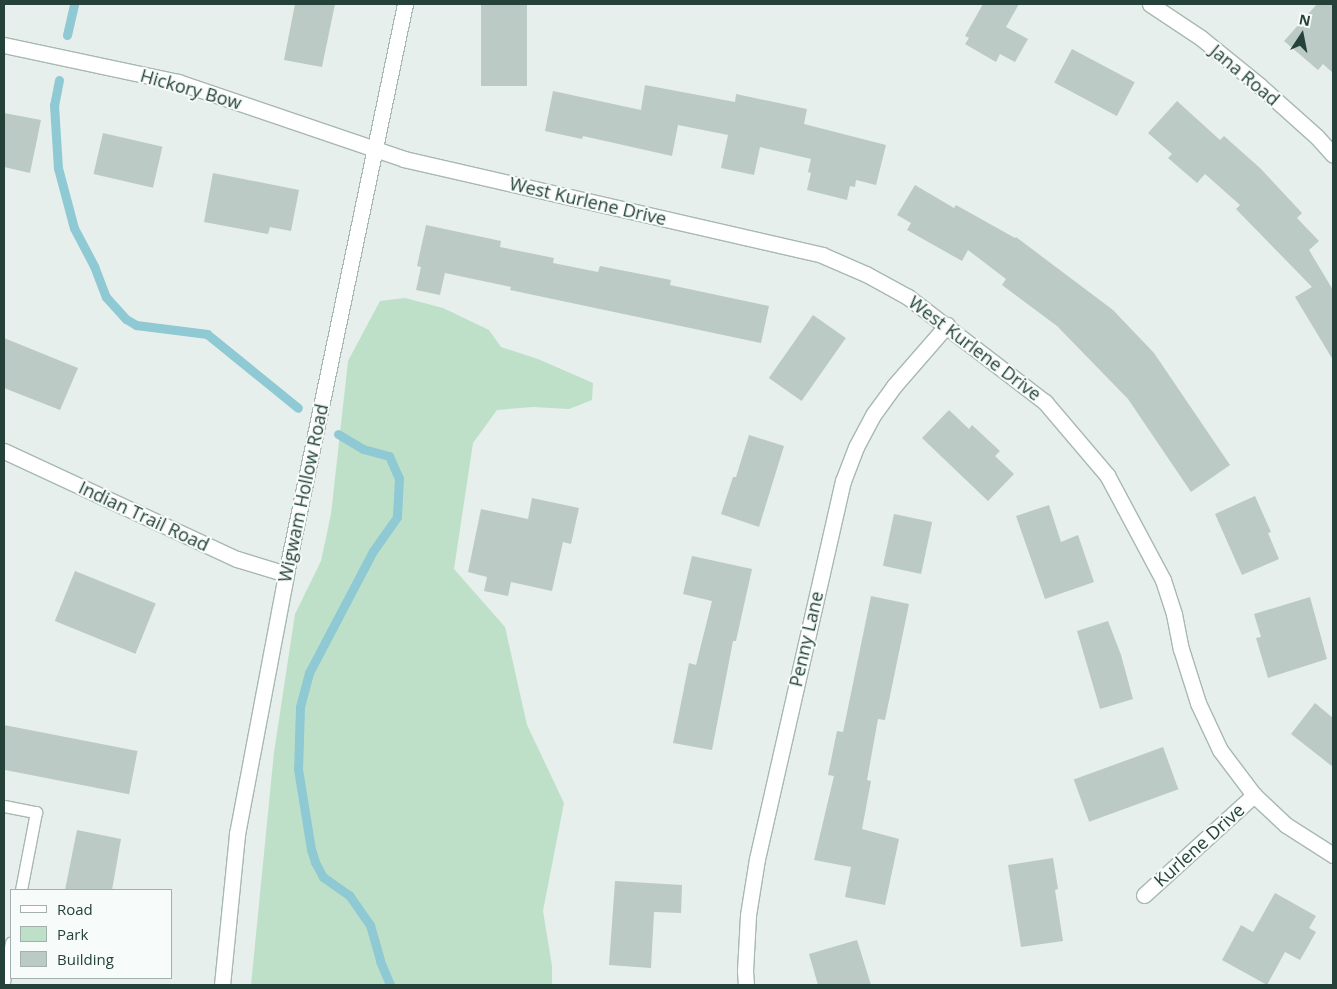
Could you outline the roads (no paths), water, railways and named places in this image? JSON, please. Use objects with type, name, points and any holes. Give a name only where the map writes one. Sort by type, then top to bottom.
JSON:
[{"type":"street","name":"Wigwam Hollow Road","points":[[222,985],[237,834],[286,574],[405,4]]},
{"type":"street","name":"Jana Road","points":[[1150,4],[1201,38],[1260,86],[1317,137],[1333,155]]},
{"type":"street","name":"Hickory Bow","points":[[4,45],[178,82],[329,134],[375,147]]},
{"type":"street","name":"West Kurlene Drive","points":[[375,147],[404,158],[822,255],[866,274],[947,325],[1045,402],[1108,475],[1163,580],[1174,614],[1180,649],[1198,704],[1220,750],[1254,795],[1286,825],[1333,855]]},
{"type":"street","name":"Penny Lane","points":[[746,985],[748,915],[757,858],[843,481],[856,447],[873,415],[894,386],[947,325]]},
{"type":"street","name":"Indian Trail Road","points":[[4,451],[237,559],[286,574]]},
{"type":"street","name":"Kurlene Drive","points":[[1144,895],[1254,795]]},
{"type":"lane","points":[[4,806],[36,812],[21,889]]},
{"type":"lane","points":[[4,982],[10,949]]},
{"type":"waterway","points":[[67,35],[74,4]]},
{"type":"waterway","points":[[59,80],[54,105],[58,168],[74,228],[94,266],[106,297],[126,319],[136,325],[207,334],[298,408]]},
{"type":"waterway","points":[[338,434],[363,449],[389,456],[399,478],[397,517],[373,551],[309,673],[300,707],[298,769],[311,849],[315,862],[323,877],[349,895],[370,925],[380,961],[390,985]]}]
